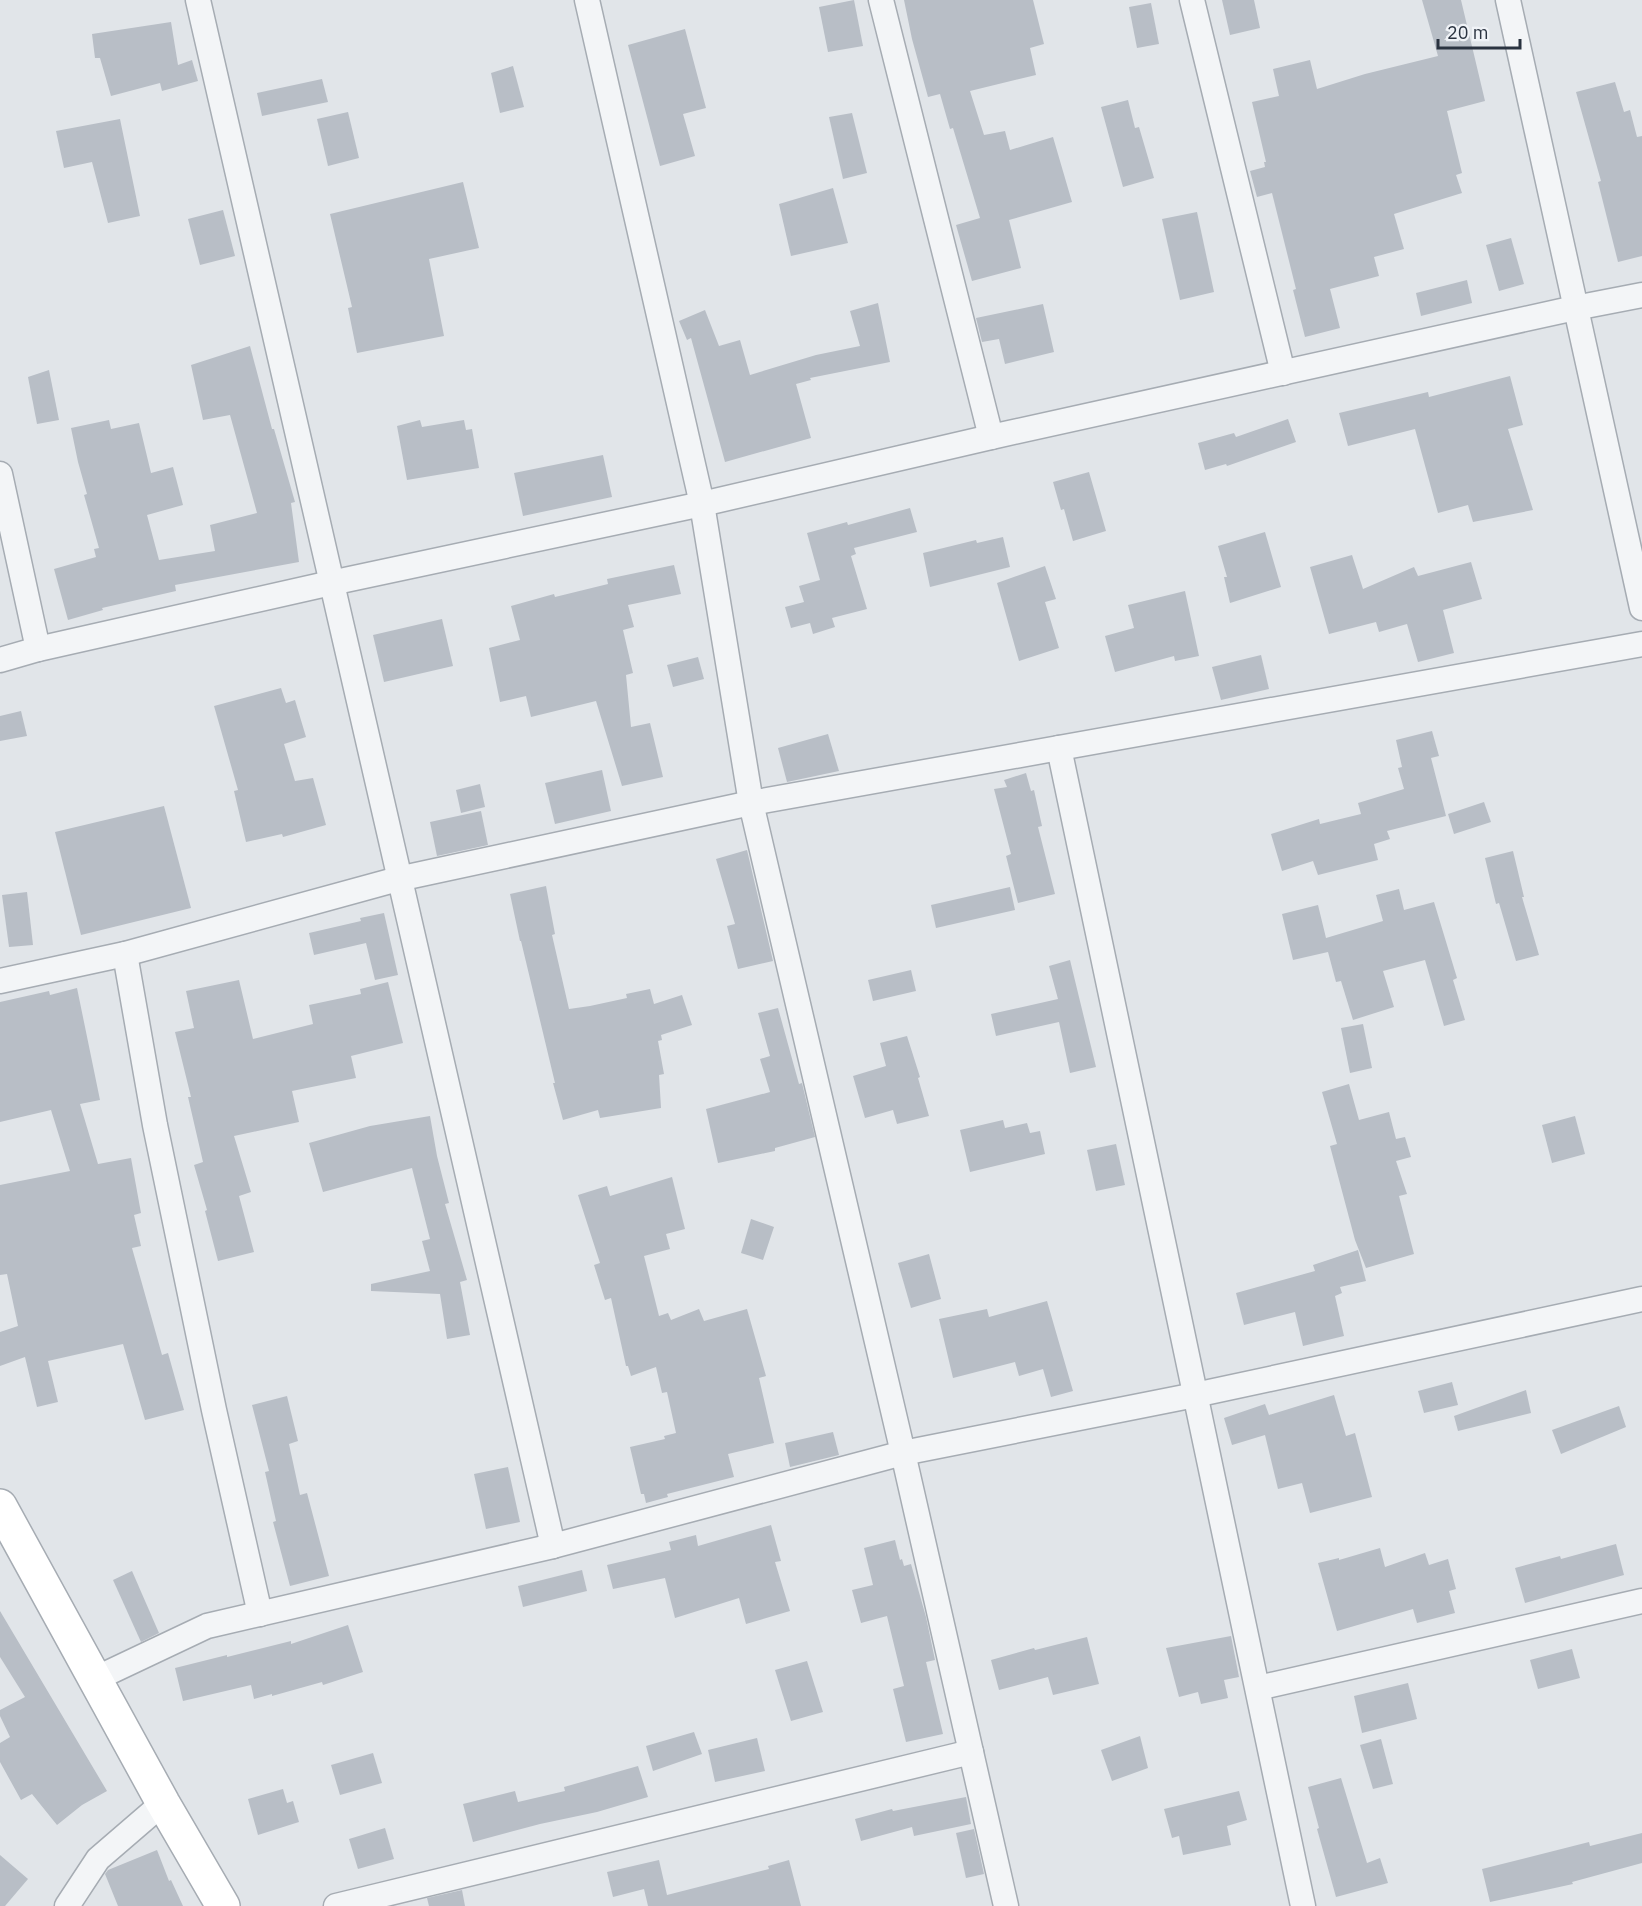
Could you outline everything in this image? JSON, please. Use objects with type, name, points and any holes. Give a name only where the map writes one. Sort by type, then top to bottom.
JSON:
[{"type":"street","points":[[198,0],[553,1546]]},
{"type":"street","points":[[587,0],[702,504],[751,803],[1006,1906]]},
{"type":"street","points":[[881,0],[991,437]]},
{"type":"street","points":[[1192,0],[1282,373]]},
{"type":"street","points":[[1508,0],[1642,608]]},
{"type":"street","points":[[0,660],[38,649],[331,583],[702,504],[991,437],[1642,295]]},
{"type":"street","points":[[0,474],[38,649]]},
{"type":"street","points":[[0,981],[126,954],[398,879],[751,803],[1642,644]]},
{"type":"street","points":[[1059,748],[1303,1906]]},
{"type":"street","points":[[126,954],[155,1125],[214,1410],[260,1614]]},
{"type":"street","points":[[95,1679],[207,1626],[553,1546],[903,1453],[1195,1395],[1642,1299]]},
{"type":"street","points":[[0,1506],[163,1803],[224,1906]]},
{"type":"street","points":[[1258,1688],[1642,1601]]},
{"type":"street","points":[[336,1906],[971,1752]]},
{"type":"street","points":[[67,1906],[98,1860],[163,1803]]},
{"type":"building","points":[[854,0],[863,46],[828,52],[819,7]]},
{"type":"building","points":[[904,0],[1033,0],[1044,44],[1030,48],[1036,75],[970,91],[984,135],[1005,131],[1010,150],[1053,137],[1072,202],[1009,220],[1021,268],[972,281],[956,225],[980,218],[953,128],[950,129],[940,94],[928,97]]},
{"type":"building","points":[[1222,0],[1254,0],[1260,28],[1230,35]]},
{"type":"building","points":[[1422,0],[1461,0],[1485,101],[1447,111],[1462,173],[1456,175],[1462,193],[1394,214],[1404,249],[1374,257],[1379,276],[1330,289],[1340,328],[1305,337],[1293,290],[1296,289],[1272,193],[1257,197],[1250,171],[1265,167],[1264,162],[1266,162],[1252,102],[1279,96],[1273,69],[1310,60],[1317,89],[1365,74],[1438,56]]},
{"type":"building","points":[[1151,3],[1159,44],[1137,48],[1129,7]]},
{"type":"building","points":[[171,22],[178,65],[192,60],[198,81],[162,91],[160,83],[111,96],[100,58],[95,58],[92,34]]},
{"type":"building","points":[[685,29],[706,108],[683,114],[695,156],[660,166],[628,45]]},
{"type":"building","points":[[513,66],[524,107],[500,113],[491,73]]},
{"type":"building","points":[[322,79],[328,102],[262,116],[257,93]]},
{"type":"building","points":[[1615,82],[1624,112],[1630,110],[1637,137],[1642,136],[1642,256],[1618,262],[1598,182],[1601,181],[1576,92]]},
{"type":"building","points":[[1128,100],[1135,128],[1139,127],[1154,178],[1123,187],[1101,107]]},
{"type":"building","points":[[348,112],[359,158],[328,166],[317,119]]},
{"type":"building","points":[[852,113],[867,173],[843,179],[829,117]]},
{"type":"building","points":[[120,119],[140,216],[108,223],[92,162],[64,168],[56,131]]},
{"type":"building","points":[[463,182],[479,248],[429,259],[444,336],[357,353],[348,308],[352,307],[330,214]]},
{"type":"building","points":[[833,188],[848,243],[791,256],[779,204]]},
{"type":"building","points":[[223,210],[235,256],[200,265],[188,219]]},
{"type":"building","points":[[1197,212],[1214,292],[1180,300],[1162,219]]},
{"type":"building","points":[[1511,238],[1524,284],[1499,291],[1486,245]]},
{"type":"building","points":[[1467,280],[1472,303],[1421,316],[1416,293]]},
{"type":"building","points":[[878,303],[890,362],[810,378],[811,380],[796,384],[811,438],[725,462],[691,338],[687,340],[679,321],[705,310],[719,346],[740,340],[750,375],[816,355],[860,346],[850,311]]},
{"type":"building","points":[[1043,304],[1054,352],[1005,364],[999,339],[982,342],[976,318]]},
{"type":"building","points":[[250,346],[272,429],[274,429],[295,502],[291,503],[299,562],[175,585],[176,591],[102,608],[103,610],[68,620],[54,569],[96,557],[94,549],[99,548],[84,495],[87,494],[71,428],[109,420],[111,429],[139,423],[151,473],[173,467],[183,505],[147,515],[159,560],[215,551],[210,525],[257,513],[230,415],[203,420],[191,365]]},
{"type":"building","points":[[49,370],[59,420],[37,424],[28,377]]},
{"type":"building","points":[[1510,376],[1523,425],[1508,429],[1533,510],[1473,522],[1468,505],[1438,513],[1415,429],[1348,446],[1339,413],[1428,392],[1429,397]]},
{"type":"building","points":[[1288,419],[1296,442],[1227,466],[1226,464],[1205,470],[1198,443],[1234,433],[1236,437]]},
{"type":"building","points":[[420,420],[422,427],[464,420],[466,430],[472,429],[479,468],[407,480],[397,426]]},
{"type":"building","points":[[603,455],[612,497],[523,516],[514,473]]},
{"type":"building","points":[[1089,472],[1106,531],[1073,541],[1053,482]]},
{"type":"building","points":[[910,508],[917,532],[854,548],[856,554],[851,556],[867,609],[832,618],[835,627],[813,634],[810,623],[791,628],[785,607],[804,602],[799,586],[820,580],[807,533],[847,522],[848,525]]},
{"type":"building","points":[[1265,532],[1281,587],[1230,603],[1224,577],[1227,577],[1218,546]]},
{"type":"building","points":[[1003,537],[1010,567],[930,587],[923,553],[976,540],[977,543]]},
{"type":"building","points":[[1352,555],[1363,589],[1414,567],[1418,576],[1471,562],[1482,599],[1443,610],[1454,653],[1418,662],[1407,624],[1379,632],[1376,622],[1329,634],[1310,567]]},
{"type":"building","points":[[674,565],[681,594],[628,605],[634,627],[623,630],[633,673],[626,675],[631,727],[650,723],[663,777],[622,786],[596,701],[531,717],[526,696],[500,702],[489,648],[520,640],[511,606],[554,594],[555,597],[608,584],[607,579]]},
{"type":"building","points":[[1045,566],[1056,599],[1045,602],[1059,648],[1019,661],[997,583]]},
{"type":"building","points":[[1185,591],[1199,656],[1175,661],[1174,656],[1115,672],[1105,636],[1134,628],[1128,605]]},
{"type":"building","points":[[442,619],[453,666],[384,682],[373,635]]},
{"type":"building","points":[[1261,655],[1269,689],[1221,700],[1212,667]]},
{"type":"building","points":[[698,657],[704,679],[673,687],[667,665]]},
{"type":"building","points":[[281,688],[286,703],[295,700],[306,737],[284,744],[295,781],[313,778],[326,825],[283,837],[282,834],[246,842],[234,791],[238,790],[214,706]]},
{"type":"building","points":[[21,711],[27,736],[0,741],[0,716]]},
{"type":"building","points":[[1432,731],[1439,756],[1431,758],[1446,816],[1387,831],[1390,839],[1374,844],[1378,860],[1318,875],[1313,861],[1282,871],[1271,834],[1319,819],[1320,824],[1361,814],[1358,803],[1404,789],[1398,768],[1402,767],[1396,740]]},
{"type":"building","points":[[828,734],[839,771],[787,782],[778,748]]},
{"type":"building","points":[[602,770],[611,811],[555,824],[545,783]]},
{"type":"building","points":[[1026,773],[1031,791],[1034,790],[1042,826],[1038,827],[1055,894],[1018,903],[1006,856],[1011,854],[994,789],[1007,787],[1004,780]]},
{"type":"building","points":[[480,784],[485,807],[461,813],[456,790]]},
{"type":"building","points":[[1484,802],[1491,822],[1454,834],[1448,814]]},
{"type":"building","points":[[164,806],[191,908],[81,935],[55,832]]},
{"type":"building","points":[[481,811],[488,845],[437,856],[430,822]]},
{"type":"building","points":[[747,850],[773,961],[738,969],[727,926],[735,924],[716,859]]},
{"type":"building","points":[[1513,851],[1524,897],[1522,897],[1539,955],[1516,961],[1499,903],[1496,904],[1485,858]]},
{"type":"building","points":[[546,886],[555,934],[552,935],[569,1009],[627,998],[626,994],[650,989],[654,1004],[682,995],[692,1025],[661,1035],[662,1040],[658,1041],[664,1074],[659,1075],[661,1108],[600,1118],[598,1110],[563,1120],[510,894]]},
{"type":"building","points":[[1010,887],[1015,910],[936,928],[931,905]]},
{"type":"building","points":[[1399,889],[1404,910],[1434,902],[1457,978],[1453,980],[1465,1020],[1444,1026],[1425,960],[1383,971],[1394,1007],[1353,1020],[1341,981],[1336,982],[1328,952],[1293,960],[1282,914],[1318,905],[1326,938],[1383,921],[1376,895]]},
{"type":"building","points":[[27,892],[33,945],[9,947],[2,895]]},
{"type":"building","points":[[384,913],[398,975],[375,980],[366,943],[314,955],[309,933],[361,921],[360,918]]},
{"type":"building","points":[[1070,960],[1096,1067],[1070,1073],[1059,1022],[996,1036],[991,1014],[1058,999],[1049,966]]},
{"type":"building","points":[[911,970],[916,991],[873,1001],[868,980]]},
{"type":"building","points":[[239,980],[253,1039],[313,1024],[309,1005],[361,994],[360,989],[388,982],[403,1043],[351,1056],[356,1078],[292,1091],[299,1122],[234,1136],[251,1192],[239,1196],[254,1252],[218,1261],[194,1165],[203,1162],[188,1097],[191,1097],[175,1032],[194,1028],[186,991]]},
{"type":"building","points":[[77,988],[100,1100],[80,1104],[98,1164],[131,1158],[141,1213],[134,1215],[141,1246],[132,1248],[162,1355],[168,1353],[184,1410],[145,1420],[123,1344],[48,1361],[58,1402],[37,1407],[25,1357],[0,1366],[0,1332],[18,1326],[7,1274],[0,1275],[0,1185],[70,1171],[51,1110],[0,1122],[0,1002],[49,991],[50,995]]},
{"type":"building","points":[[778,1008],[799,1084],[802,1083],[815,1137],[775,1148],[775,1151],[718,1163],[706,1109],[770,1092],[760,1059],[770,1056],[758,1013]]},
{"type":"building","points":[[1363,1024],[1372,1068],[1350,1073],[1341,1028]]},
{"type":"building","points":[[907,1036],[929,1116],[897,1124],[893,1110],[865,1118],[853,1076],[886,1066],[880,1043]]},
{"type":"building","points":[[1349,1084],[1359,1120],[1389,1112],[1396,1139],[1405,1137],[1411,1157],[1396,1161],[1407,1194],[1399,1196],[1414,1254],[1366,1268],[1355,1240],[1330,1146],[1337,1144],[1322,1092]]},
{"type":"building","points":[[430,1116],[449,1203],[445,1204],[467,1280],[460,1282],[470,1335],[447,1339],[440,1294],[371,1291],[371,1284],[430,1271],[422,1241],[430,1239],[412,1168],[323,1192],[309,1143],[370,1126]]},
{"type":"building","points":[[1575,1116],[1585,1154],[1552,1163],[1542,1125]]},
{"type":"building","points":[[1003,1120],[1005,1128],[1027,1123],[1030,1133],[1040,1131],[1045,1154],[970,1172],[960,1130]]},
{"type":"building","points":[[1116,1144],[1125,1185],[1096,1191],[1087,1150]]},
{"type":"building","points":[[672,1177],[685,1229],[666,1234],[670,1249],[644,1256],[659,1316],[668,1313],[671,1320],[699,1309],[704,1321],[747,1309],[766,1376],[759,1378],[774,1443],[728,1454],[734,1477],[667,1494],[668,1497],[646,1503],[644,1494],[641,1494],[630,1447],[665,1439],[664,1436],[676,1433],[667,1392],[662,1393],[656,1367],[631,1376],[626,1366],[611,1298],[605,1300],[594,1265],[600,1263],[578,1195],[607,1186],[610,1196]]},
{"type":"building","points":[[751,1219],[774,1227],[763,1260],[741,1253]]},
{"type":"building","points":[[1358,1250],[1366,1281],[1340,1287],[1342,1293],[1335,1296],[1344,1336],[1303,1346],[1295,1312],[1244,1325],[1236,1293],[1315,1271],[1313,1265]]},
{"type":"building","points":[[929,1254],[941,1299],[911,1308],[898,1263]]},
{"type":"building","points":[[1047,1301],[1073,1391],[1051,1397],[1043,1369],[1019,1376],[1015,1362],[953,1378],[939,1319],[987,1309],[989,1317]]},
{"type":"building","points":[[1452,1382],[1458,1405],[1424,1413],[1418,1391]]},
{"type":"building","points":[[1526,1390],[1531,1413],[1458,1431],[1454,1416]]},
{"type":"building","points":[[1334,1395],[1346,1436],[1355,1433],[1372,1497],[1310,1513],[1302,1483],[1278,1489],[1265,1435],[1232,1445],[1224,1418],[1265,1404],[1269,1415]]},
{"type":"building","points":[[287,1396],[298,1441],[289,1444],[300,1495],[307,1493],[329,1576],[290,1586],[273,1522],[276,1521],[265,1472],[269,1471],[252,1405]]},
{"type":"building","points":[[1619,1406],[1626,1427],[1561,1454],[1552,1430]]},
{"type":"building","points":[[833,1432],[839,1455],[790,1467],[785,1443]]},
{"type":"building","points":[[508,1467],[520,1522],[486,1529],[474,1474]]},
{"type":"building","points":[[771,1525],[781,1561],[775,1562],[790,1611],[746,1624],[739,1598],[675,1618],[665,1578],[613,1589],[607,1565],[671,1550],[669,1542],[696,1535],[698,1546]]},
{"type":"building","points":[[895,1540],[900,1560],[902,1559],[904,1566],[911,1564],[926,1617],[935,1660],[926,1662],[943,1734],[906,1742],[893,1689],[904,1686],[887,1616],[861,1623],[852,1590],[873,1585],[864,1548]]},
{"type":"building","points":[[1616,1544],[1624,1575],[1525,1603],[1515,1568],[1560,1556],[1561,1559]]},
{"type":"building","points":[[1380,1548],[1385,1567],[1425,1553],[1429,1565],[1448,1559],[1456,1589],[1449,1591],[1455,1613],[1417,1623],[1413,1609],[1337,1631],[1318,1563],[1339,1558],[1339,1560]]},
{"type":"building","points":[[582,1570],[587,1591],[523,1607],[518,1586]]},
{"type":"building","points":[[132,1571],[159,1633],[141,1642],[113,1580]]},
{"type":"building","points":[[0,1611],[107,1791],[82,1805],[57,1825],[32,1794],[21,1800],[0,1762],[0,1743],[10,1737],[0,1716],[0,1710],[25,1697],[0,1657]]},
{"type":"building","points":[[348,1625],[363,1672],[323,1685],[322,1682],[254,1699],[251,1685],[183,1701],[175,1668],[291,1641],[291,1644]]},
{"type":"building","points":[[1231,1636],[1239,1677],[1224,1680],[1228,1698],[1201,1704],[1198,1692],[1179,1697],[1166,1648]]},
{"type":"building","points":[[1087,1637],[1099,1684],[1053,1695],[1048,1677],[999,1690],[991,1660]]},
{"type":"building","points":[[1572,1649],[1580,1678],[1538,1689],[1530,1660]]},
{"type":"building","points":[[807,1661],[823,1712],[791,1721],[775,1670]]},
{"type":"building","points":[[1408,1683],[1417,1719],[1362,1733],[1354,1696]]},
{"type":"building","points":[[694,1732],[702,1754],[653,1771],[646,1746]]},
{"type":"building","points":[[1140,1736],[1148,1768],[1112,1781],[1101,1750]]},
{"type":"building","points":[[757,1738],[765,1771],[715,1782],[708,1750]]},
{"type":"building","points":[[1381,1739],[1393,1784],[1373,1789],[1360,1745]]},
{"type":"building","points":[[373,1753],[382,1783],[340,1795],[331,1765]]},
{"type":"building","points":[[638,1766],[648,1797],[597,1812],[473,1842],[463,1804],[515,1791],[518,1802],[565,1791],[564,1787]]},
{"type":"building","points":[[1341,1778],[1367,1863],[1380,1858],[1388,1883],[1336,1897],[1308,1787]]},
{"type":"building","points":[[283,1789],[287,1803],[293,1801],[299,1822],[258,1835],[248,1799]]},
{"type":"building","points":[[1239,1791],[1247,1820],[1227,1826],[1231,1845],[1183,1855],[1179,1836],[1172,1838],[1164,1809]]},
{"type":"building","points":[[966,1797],[971,1824],[914,1836],[912,1827],[861,1841],[855,1819],[892,1809],[893,1811]]},
{"type":"building","points":[[385,1828],[394,1859],[358,1869],[349,1839]]},
{"type":"building","points":[[974,1829],[984,1874],[966,1878],[956,1833]]},
{"type":"building","points":[[1642,1833],[1642,1863],[1572,1882],[1573,1884],[1490,1902],[1482,1869],[1589,1842],[1590,1846]]},
{"type":"building","points":[[157,1850],[169,1881],[171,1880],[183,1906],[118,1906],[105,1874],[108,1870]]},
{"type":"building","points":[[0,1855],[28,1879],[5,1906],[0,1906]]},
{"type":"building","points":[[659,1860],[667,1895],[769,1869],[768,1866],[789,1860],[801,1906],[648,1906],[644,1889],[613,1897],[607,1872]]},
{"type":"building","points":[[462,1890],[465,1906],[429,1906],[427,1898]]}]
